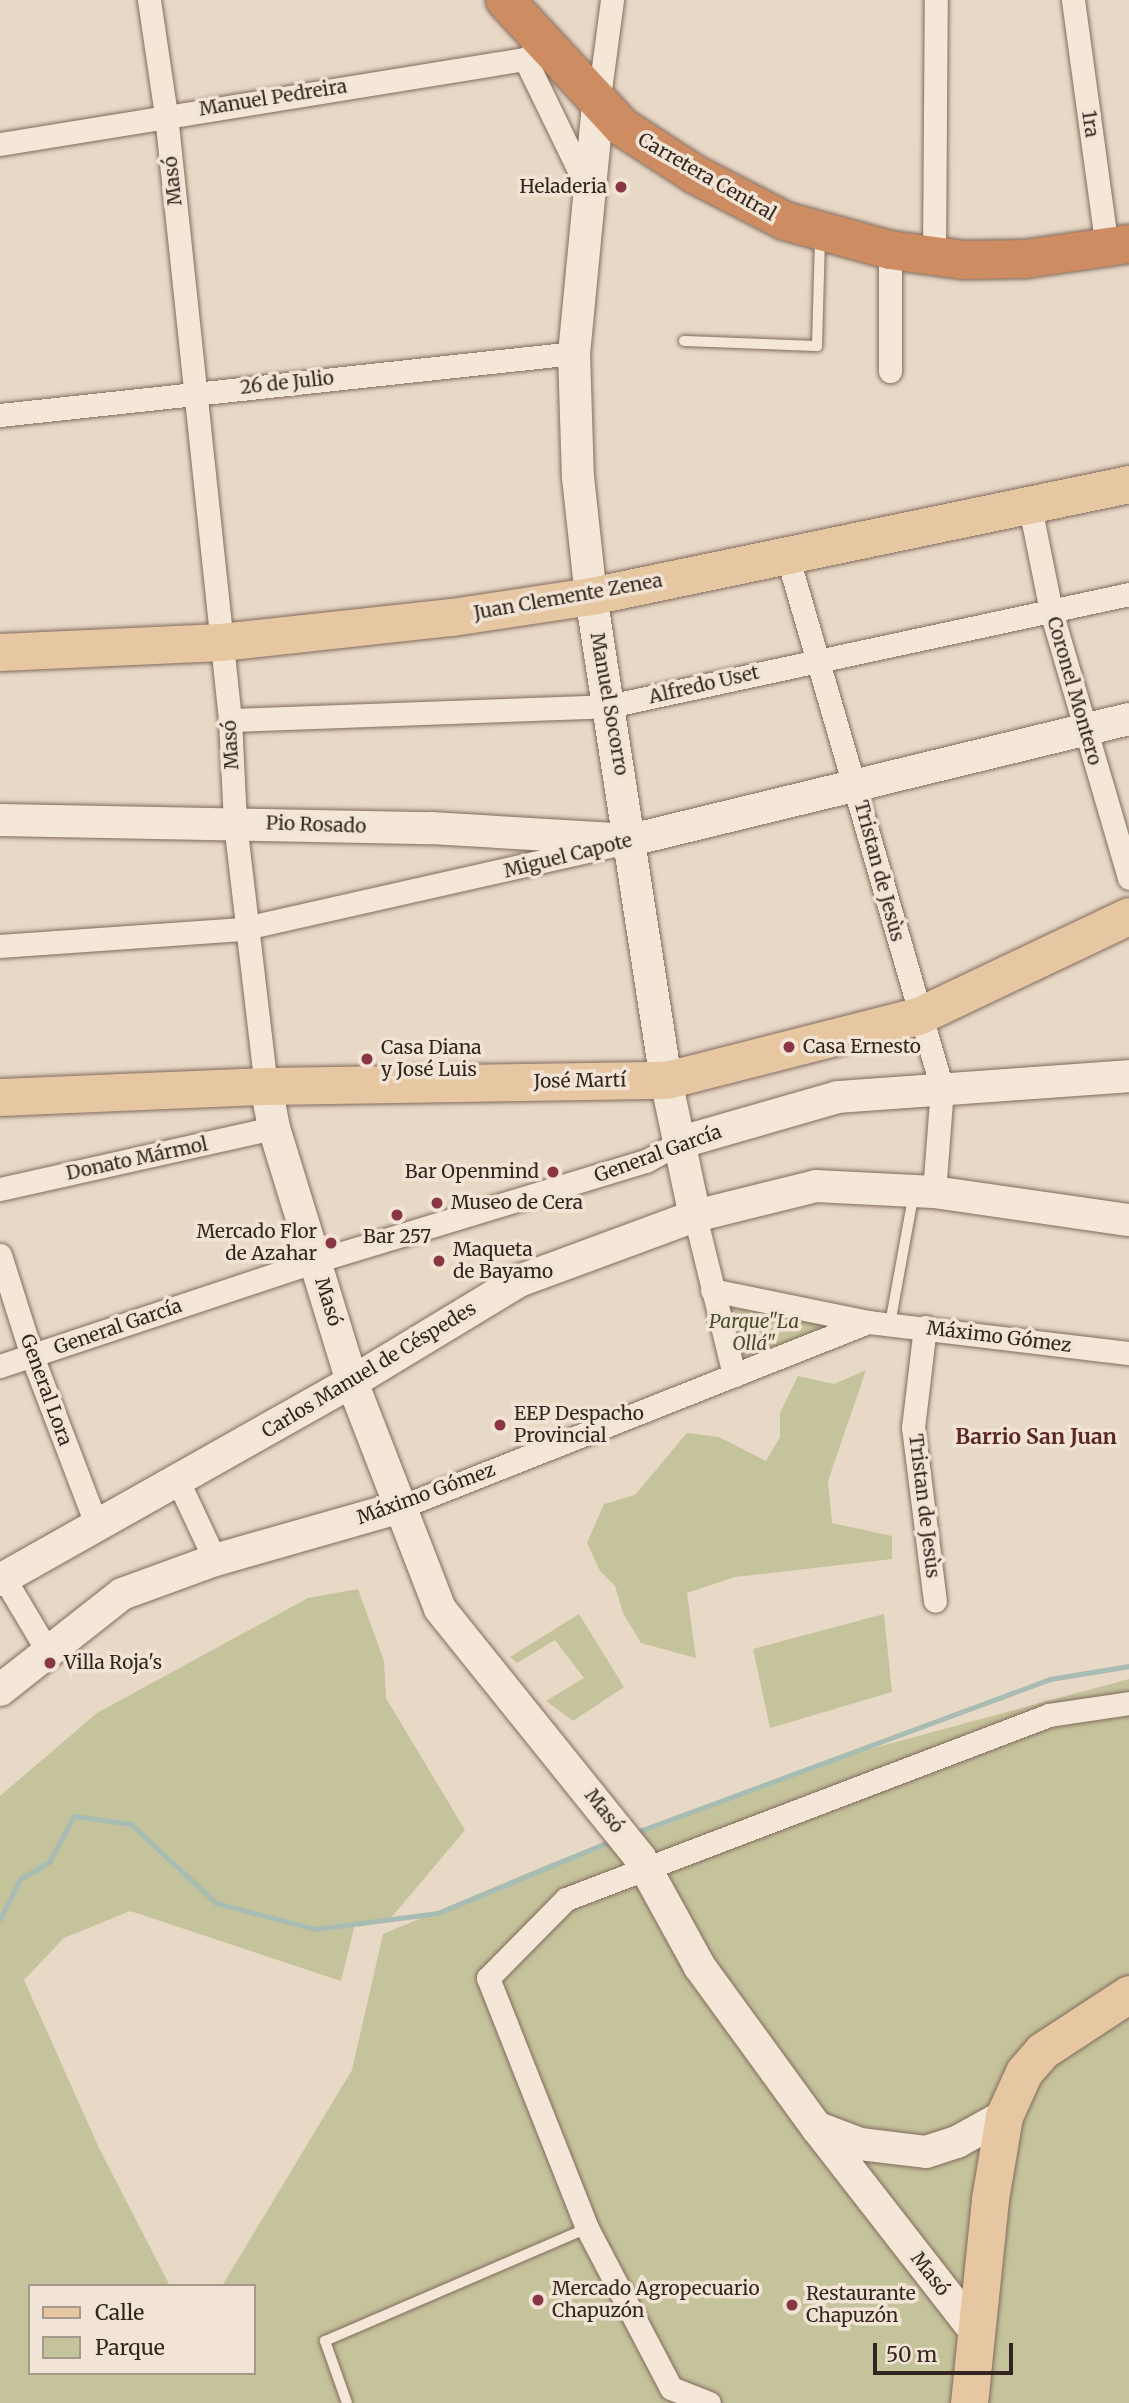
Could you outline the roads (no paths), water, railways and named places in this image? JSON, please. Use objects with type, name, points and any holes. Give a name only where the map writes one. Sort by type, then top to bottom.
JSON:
[{"type":"highway","name":"Carretera Central","points":[[523,26],[598,105],[653,149],[776,217],[820,234],[890,250],[992,261],[1118,246]]},
{"type":"main road","name":"Juan Clemente Zenea","points":[[0,652],[221,642],[590,596],[1029,502],[1129,484]]},
{"type":"main road","name":"José Martí","points":[[0,1097],[266,1086],[666,1080],[918,1016],[1129,916]]},
{"type":"main road","points":[[969,2403],[990,2199],[1004,2116],[1024,2073],[1042,2051],[1129,1994]]},
{"type":"street","name":"Masó","points":[[149,0],[166,115],[230,720],[235,823],[266,1086],[274,1128],[352,1382],[398,1508],[440,1609],[616,1827],[642,1863],[700,1967],[817,2128],[978,2335]]},
{"type":"street","points":[[598,105],[612,0]]},
{"type":"street","points":[[934,256],[936,0]]},
{"type":"street","name":"1ra","points":[[1073,0],[1118,246]]},
{"type":"street","name":"Manuel Pedreira","points":[[0,144],[166,115],[523,26]]},
{"type":"street","points":[[523,26],[590,194]]},
{"type":"street","name":"Manuel Socorro","points":[[598,105],[574,353],[578,477],[590,596],[631,841],[666,1080],[695,1216]]},
{"type":"street","points":[[890,250],[890,371]]},
{"type":"street","name":"26 de Julio","points":[[0,415],[574,353]]},
{"type":"street","name":"Coronel Montero","points":[[1029,502],[1051,611],[1129,878]]},
{"type":"street","name":"Tristan de Jesùs","points":[[787,555],[815,660],[855,785],[918,1016],[942,1088],[924,1192]]},
{"type":"street","name":"Alfredo Uset","points":[[230,720],[609,706],[1129,594]]},
{"type":"street","name":"Miguel Capote","points":[[0,946],[248,927],[538,865],[1129,719]]},
{"type":"street","name":"Pio Rosado","points":[[0,820],[235,823],[631,841]]},
{"type":"street","name":"General García","points":[[0,1366],[316,1261],[646,1161],[678,1143],[838,1097],[1128,1077]]},
{"type":"street","name":"Donato Mármol","points":[[0,1189],[274,1128]]},
{"type":"street","name":"Carlos Manuel de Céspedes","points":[[2,1576],[178,1481],[352,1382],[519,1281],[695,1216],[816,1186],[924,1192],[1129,1220]]},
{"type":"street","points":[[695,1216],[734,1375]]},
{"type":"street","name":"General Lora","points":[[0,1255],[32,1356],[96,1524]]},
{"type":"street","name":"Máximo Gómez","points":[[712,1290],[879,1323],[1129,1353]]},
{"type":"street","name":"Máximo Gómez","points":[[0,1689],[122,1594],[215,1560],[398,1508],[734,1375],[879,1323]]},
{"type":"street","name":"Tristan de Jesùs","points":[[925,1327],[913,1427],[935,1601]]},
{"type":"street","points":[[178,1481],[215,1560]]},
{"type":"street","points":[[2,1576],[47,1650]]},
{"type":"street","points":[[709,2403],[671,2388],[587,2228],[488,1978],[566,1899],[642,1863],[1049,1715],[1129,1703]]},
{"type":"street","points":[[817,2128],[860,2144],[926,2152],[957,2142],[1004,2116]]},
{"type":"lane","points":[[684,341],[817,346],[820,234]]},
{"type":"lane","name":"Tristan de Jesùs","points":[[879,1323],[924,1192]]},
{"type":"lane","points":[[348,2403],[325,2341],[587,2228]]},
{"type":"waterway","points":[[634,1833],[1050,1679],[1129,1666]]},
{"type":"waterway","points":[[0,1919],[20,1879],[49,1862],[74,1816],[131,1824],[216,1903],[315,1929],[438,1913],[611,1841]]},
{"type":"place","name":"Heladeria","points":[[621,187]]},
{"type":"place","name":"Casa Ernesto","points":[[789,1047]]},
{"type":"place","name":"Casa Diana y José Luis","points":[[367,1059]]},
{"type":"place","name":"Bar Openmind","points":[[553,1172]]},
{"type":"place","name":"Museo de Cera","points":[[437,1203]]},
{"type":"place","name":"Bar 257","points":[[397,1215]]},
{"type":"place","name":"Mercado Flor de Azahar","points":[[331,1243]]},
{"type":"place","name":"Maqueta de Bayamo","points":[[439,1261]]},
{"type":"place","name":"EEP Despacho Provincial","points":[[500,1425]]},
{"type":"place","name":"Villa Roja's","points":[[50,1663]]},
{"type":"place","name":"Mercado Agropecuario Chapuzón","points":[[538,2300]]},
{"type":"place","name":"Restaurante Chapuzón","points":[[792,2305]]},
{"type":"district","name":"Barrio San Juan","points":[[1036,1437]]},
{"type":"park label","name":"Parque\"La Ollá\"","points":[[754,1333]]}]
